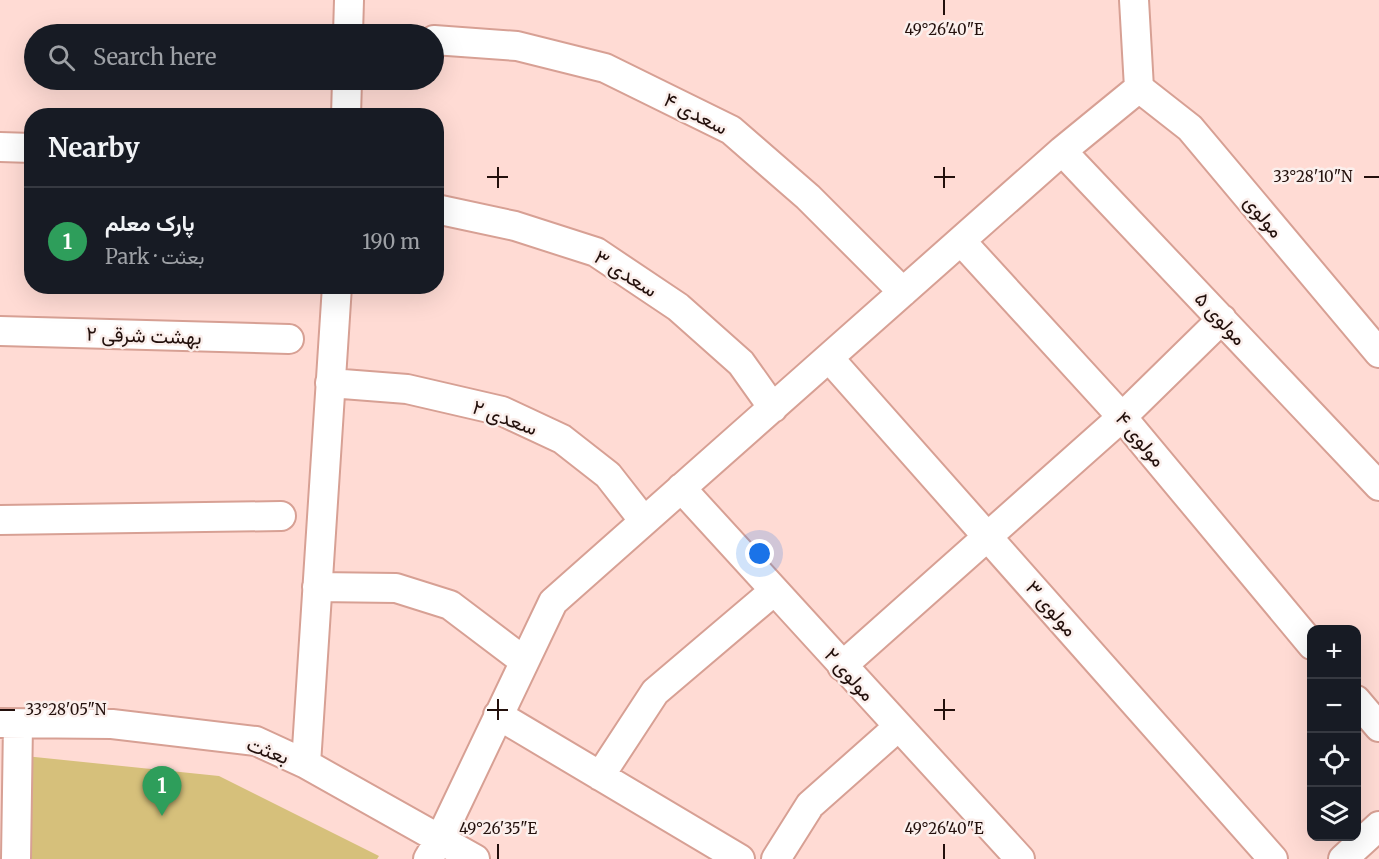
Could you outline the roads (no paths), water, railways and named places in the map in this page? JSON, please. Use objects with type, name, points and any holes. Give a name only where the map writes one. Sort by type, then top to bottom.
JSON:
[{"type":"street","points":[[348,24],[349,0]]},
{"type":"street","points":[[434,849],[553,602],[1062,151],[1139,88],[1134,0]]},
{"type":"street","name":"سعدی ۴","points":[[444,41],[517,46],[605,68],[731,130],[808,197],[903,292]]},
{"type":"street","name":"مولوی","points":[[1139,88],[1190,128],[1379,353]]},
{"type":"street","points":[[346,108],[347,90]]},
{"type":"street","points":[[0,147],[24,148]]},
{"type":"street","name":"مولوی ۵","points":[[1062,151],[1379,486]]},
{"type":"street","name":"سعدی ۳","points":[[444,211],[515,226],[597,252],[678,307],[741,363],[773,408]]},
{"type":"street","name":"مولوی ۴","points":[[961,241],[1122,417],[1307,640]]},
{"type":"street","points":[[306,764],[337,294]]},
{"type":"street","points":[[842,666],[1122,417],[1222,319]]},
{"type":"street","name":"بهشت شرقی ۲","points":[[0,331],[289,339]]},
{"type":"street","name":"مولوی ۳","points":[[829,358],[1273,859]]},
{"type":"street","name":"سعدی ۲","points":[[330,383],[407,389],[502,411],[562,439],[608,475],[644,521]]},
{"type":"street","name":"مولوی ۲","points":[[681,488],[1020,859]]},
{"type":"street","points":[[0,520],[281,516]]},
{"type":"street","points":[[316,587],[396,588],[450,605],[525,661]]},
{"type":"street","points":[[600,776],[655,692],[774,591]]},
{"type":"street","points":[[1361,706],[1379,727]]},
{"type":"street","points":[[498,716],[740,859]]},
{"type":"street","points":[[9,724],[16,859]]},
{"type":"street","name":"بعثت","points":[[9,724],[112,724],[256,741],[306,764],[434,849],[475,859]]},
{"type":"street","points":[[776,859],[810,805],[898,727]]},
{"type":"street","points":[[1343,859],[1379,826]]},
{"type":"place","name":"پارک معلم","points":[[162,816]]}]
